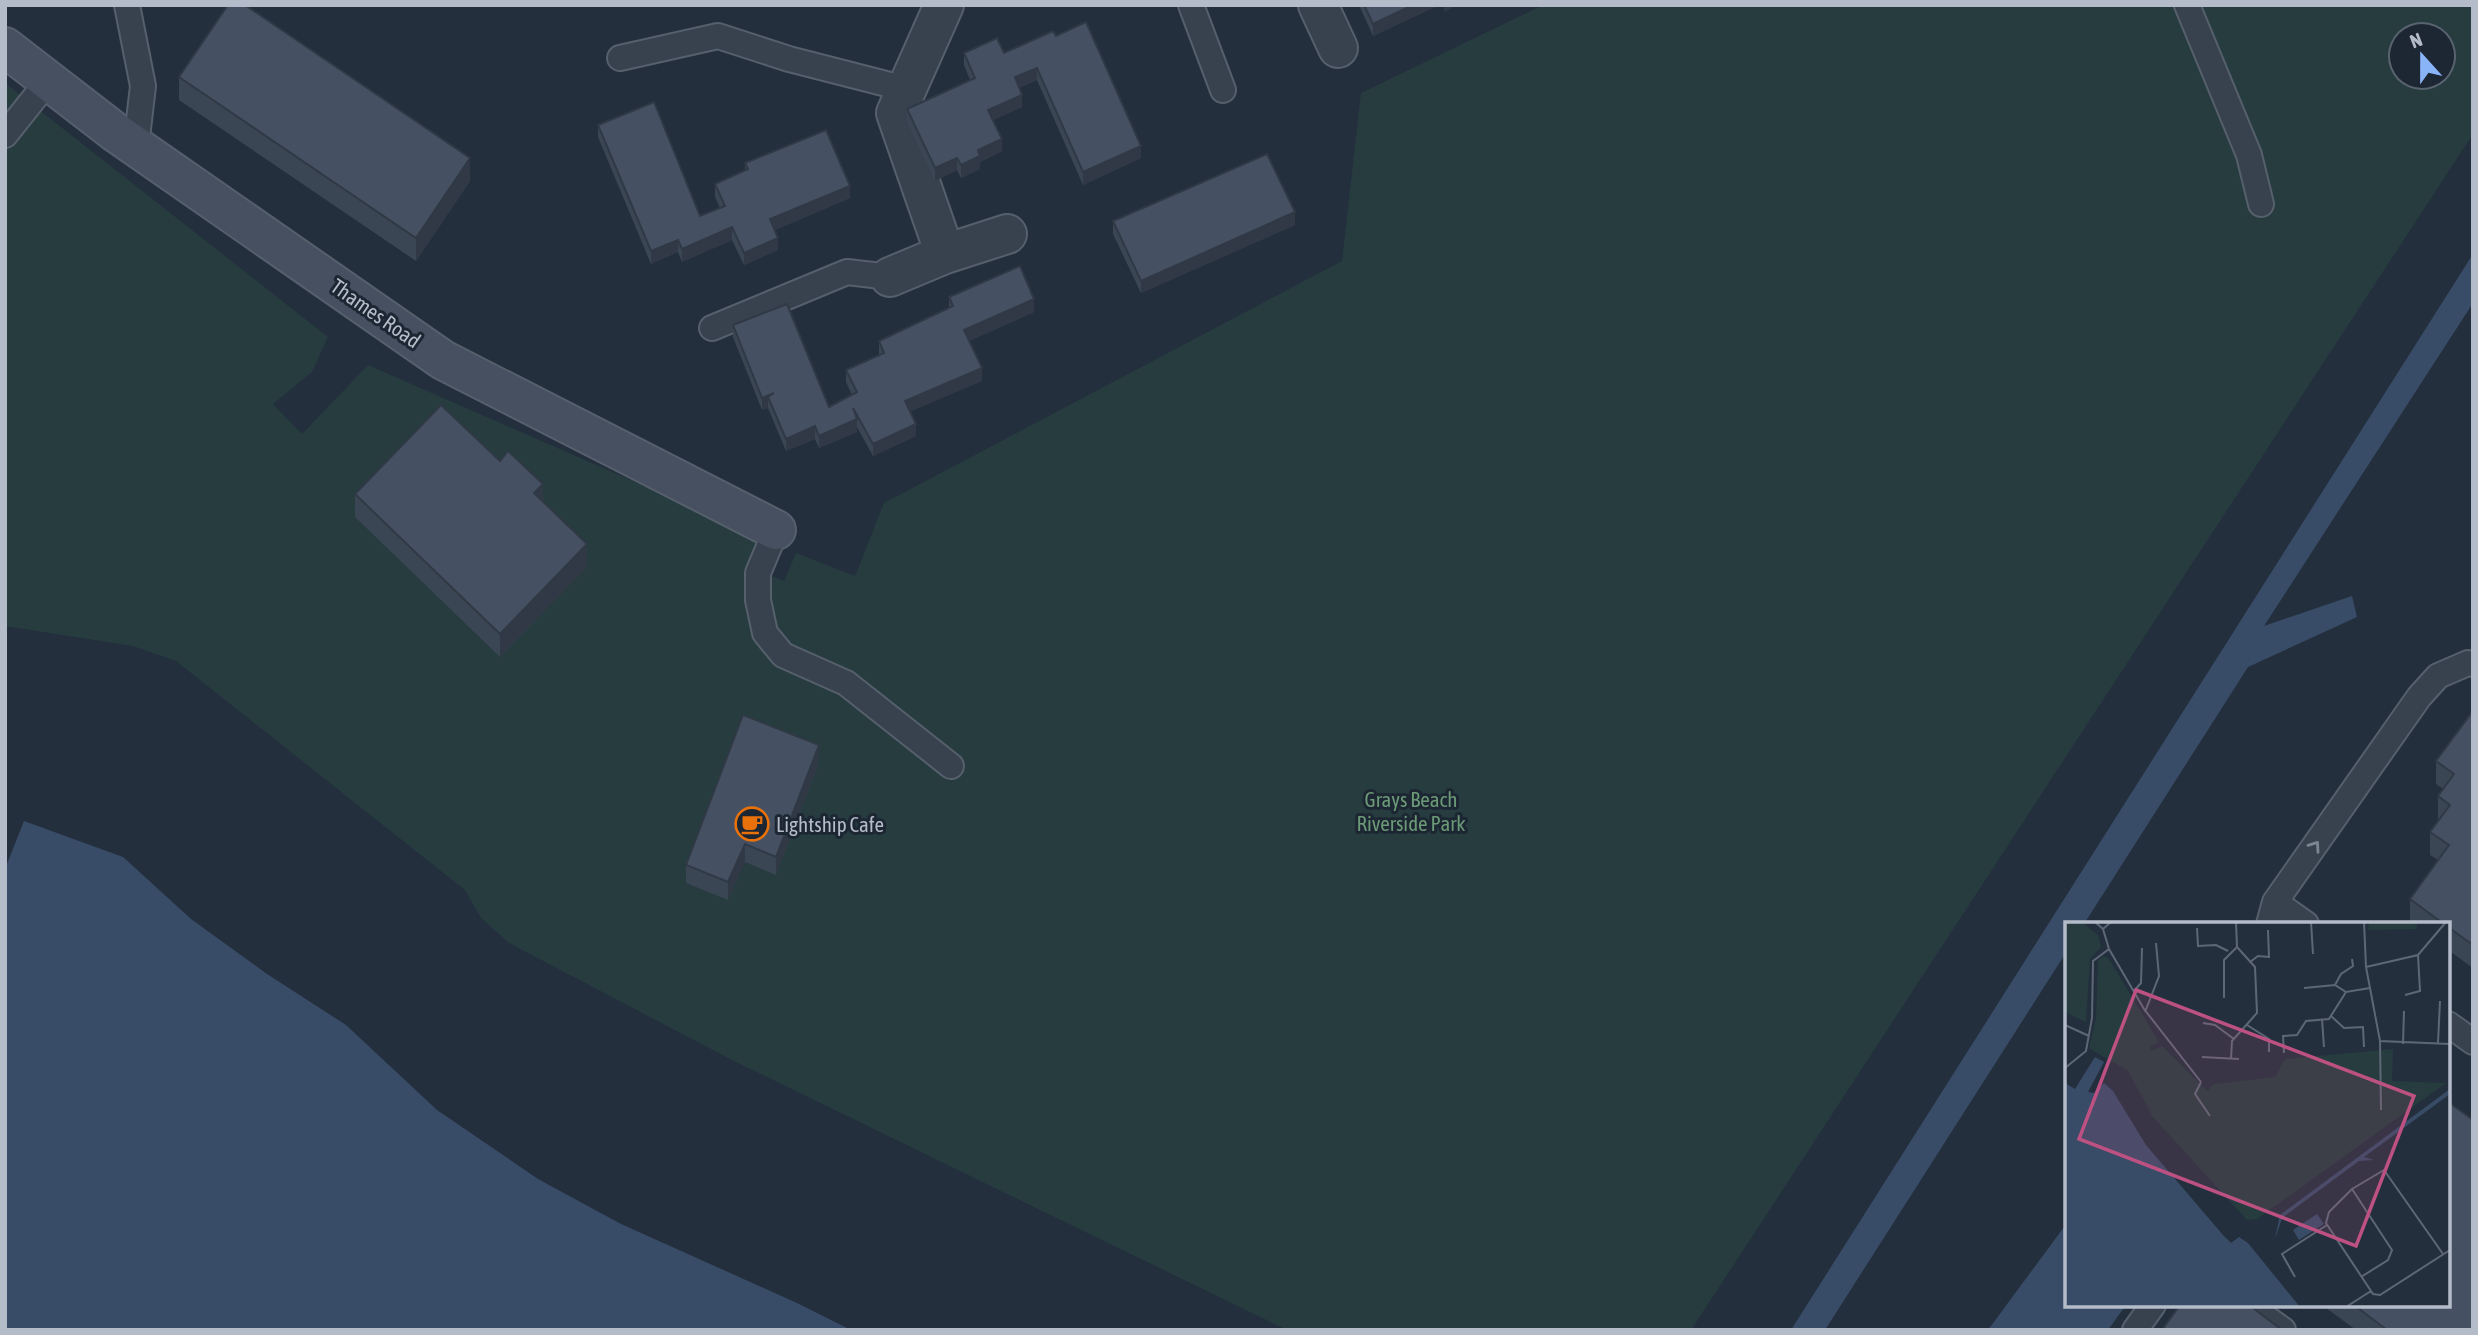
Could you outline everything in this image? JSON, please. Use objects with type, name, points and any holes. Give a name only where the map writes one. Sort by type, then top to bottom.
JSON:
[{"type":"main road","name":"Thames Road","points":[[5,47],[136,146],[443,360],[776,530]]},
{"type":"street","points":[[944,5],[896,113],[945,254]]},
{"type":"street","points":[[1318,5],[1338,48]]},
{"type":"street","points":[[890,277],[945,254],[1007,234]]},
{"type":"lane","points":[[127,5],[143,86],[136,146]]},
{"type":"lane","points":[[1191,5],[1223,90]]},
{"type":"lane","points":[[2187,5],[2249,155],[2261,204]]},
{"type":"lane","points":[[620,58],[718,36],[789,60],[906,89]]},
{"type":"lane","points":[[5,135],[48,81]]},
{"type":"lane","points":[[712,328],[847,272],[890,277]]},
{"type":"lane","points":[[776,530],[758,573],[758,600],[765,633],[783,655],[846,683],[951,766]]},
{"type":"lane","points":[[2300,922],[2272,913],[2419,697],[2438,676],[2468,663],[2473,664]]},
{"type":"lane","points":[[2450,1025],[2473,1042]]},
{"type":"lane","points":[[2135,1330],[2152,1307]]},
{"type":"lane","points":[[2252,1307],[2283,1330]]},
{"type":"green space","name":"Grays Beach Riverside Park","points":[[1543,5],[2473,5],[2473,134],[1691,1330],[1287,1330],[732,1060],[509,943],[481,918],[465,890],[176,661],[133,646],[5,626],[5,83],[328,337],[312,372],[273,404],[302,434],[368,365],[763,538],[749,567],[784,581],[796,553],[855,576],[884,503],[1342,261],[1361,93]]},
{"type":"water","points":[[2473,254],[2473,303],[2264,626],[2352,596],[2357,617],[2248,667],[2085,922],[2065,922],[2065,954],[1825,1330],[1791,1330]]},
{"type":"water","points":[[24,821],[123,857],[191,919],[267,974],[346,1025],[437,1110],[538,1179],[621,1224],[851,1330],[5,1330],[5,869]]},
{"type":"water","points":[[2065,1226],[2065,1307],[2125,1307],[2108,1330],[1988,1330]]},
{"type":"building","points":[[228,5],[245,5],[470,158],[416,238],[179,77]]},
{"type":"building","points":[[1364,5],[1413,5],[1373,24]]},
{"type":"building","points":[[1086,22],[1141,146],[1083,172],[1037,68],[1015,77],[1022,95],[988,110],[1002,139],[978,150],[980,156],[961,165],[957,158],[935,168],[907,109],[975,78],[964,53],[997,38],[1004,53],[1053,31],[1056,36]]},
{"type":"building","points":[[654,102],[700,216],[725,206],[715,184],[748,169],[745,163],[826,130],[850,186],[770,219],[778,238],[744,253],[732,227],[682,249],[678,240],[651,251],[598,125]]},
{"type":"building","points":[[1267,154],[1295,212],[1141,281],[1113,221]]},
{"type":"building","points":[[1020,266],[1034,299],[964,330],[982,368],[905,401],[916,424],[873,444],[853,408],[857,419],[819,436],[815,426],[786,439],[768,397],[774,393],[762,398],[733,325],[787,304],[829,407],[857,392],[846,370],[884,353],[879,341],[953,306],[949,297]]},
{"type":"building","points":[[441,405],[500,461],[508,451],[543,484],[534,493],[587,544],[500,634],[355,494]]},
{"type":"building","points":[[2473,711],[2473,945],[2450,928],[2450,922],[2441,922],[2410,899],[2449,845],[2430,832],[2450,805],[2438,796],[2454,774],[2436,761]]},
{"type":"building","points":[[743,715],[819,745],[776,857],[745,844],[728,882],[686,865]]},
{"type":"building","points":[[2450,1103],[2473,1120],[2473,1330],[2387,1330],[2357,1307],[2450,1307]]},
{"type":"building","points":[[2179,1307],[2252,1307],[2282,1330],[2162,1330]]},
{"type":"place","name":"Lightship Cafe","points":[[752,824]]}]
